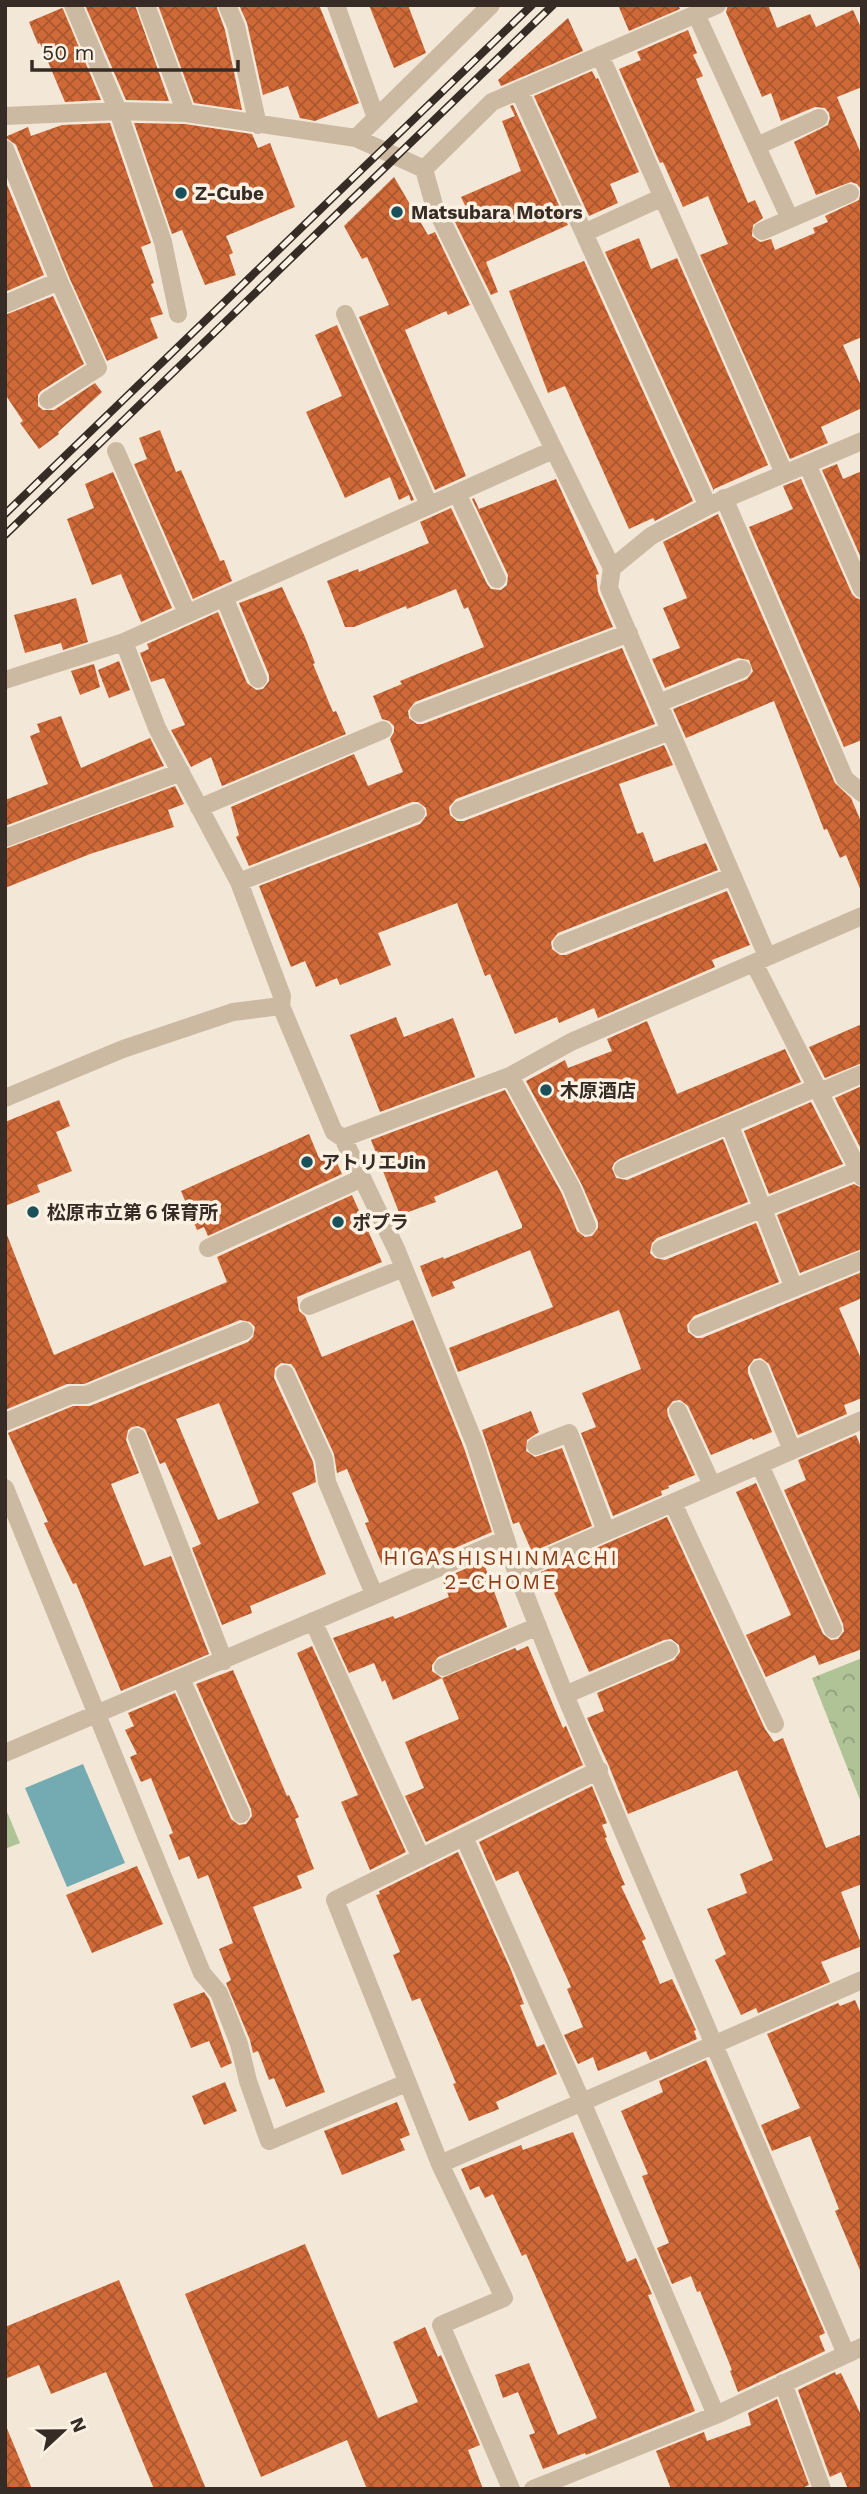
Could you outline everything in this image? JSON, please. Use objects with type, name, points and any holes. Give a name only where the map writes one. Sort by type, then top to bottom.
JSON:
[{"type":"street","points":[[73,5],[118,111],[163,243],[178,314]]},
{"type":"street","points":[[145,5],[186,113]]},
{"type":"street","points":[[227,5],[236,26],[258,125]]},
{"type":"street","points":[[336,5],[376,118]]},
{"type":"street","points":[[356,138],[491,5]]},
{"type":"street","points":[[424,169],[492,102],[717,5]]},
{"type":"street","points":[[696,14],[790,219]]},
{"type":"street","points":[[600,55],[784,472]]},
{"type":"street","points":[[519,90],[584,233],[716,502],[845,779],[862,793]]},
{"type":"street","points":[[5,116],[118,111],[186,113],[356,138],[424,169],[434,205],[612,568],[609,587],[733,876],[760,959],[860,1174],[763,1208],[660,1249]]},
{"type":"street","points":[[757,146],[819,118]]},
{"type":"street","points":[[5,149],[98,368],[48,400]]},
{"type":"street","points":[[762,231],[850,193]]},
{"type":"street","points":[[584,233],[663,197]]},
{"type":"street","points":[[5,304],[59,281]]},
{"type":"street","points":[[345,314],[429,505]]},
{"type":"street","points":[[612,568],[651,536],[716,502],[862,441]]},
{"type":"street","points":[[5,680],[124,642],[553,450]]},
{"type":"street","points":[[116,452],[187,613]]},
{"type":"street","points":[[807,464],[862,589]]},
{"type":"street","points":[[457,493],[497,579]]},
{"type":"street","points":[[224,597],[258,679]]},
{"type":"street","points":[[419,713],[629,633]]},
{"type":"street","points":[[124,642],[157,728],[239,882],[282,996],[281,1006],[334,1132],[343,1138],[404,1268],[475,1444],[516,1571],[565,1695],[714,2043],[854,2350],[716,2415],[533,2489]]},
{"type":"street","points":[[659,703],[742,669]]},
{"type":"street","points":[[199,808],[383,730]]},
{"type":"street","points":[[460,810],[670,731]]},
{"type":"street","points":[[5,838],[181,772]]},
{"type":"street","points":[[239,882],[416,813]]},
{"type":"street","points":[[562,944],[733,876]]},
{"type":"street","points":[[343,1138],[510,1076],[571,1042],[862,916]]},
{"type":"street","points":[[5,1098],[123,1049],[233,1012],[281,1006]]},
{"type":"street","points":[[623,1169],[862,1074]]},
{"type":"street","points":[[510,1076],[572,1189],[587,1226]]},
{"type":"street","points":[[729,1125],[794,1287]]},
{"type":"street","points":[[208,1248],[362,1178]]},
{"type":"street","points":[[698,1327],[862,1260]]},
{"type":"street","points":[[309,1306],[404,1268]]},
{"type":"street","points":[[5,1422],[71,1395],[86,1395],[244,1331]]},
{"type":"street","points":[[759,1369],[792,1450]]},
{"type":"street","points":[[285,1374],[324,1459],[327,1482],[374,1594]]},
{"type":"street","points":[[678,1410],[712,1485]]},
{"type":"street","points":[[516,1571],[792,1450],[861,1423]]},
{"type":"street","points":[[536,1446],[569,1433],[606,1531]]},
{"type":"street","points":[[137,1437],[224,1661]]},
{"type":"street","points":[[760,1465],[833,1629]]},
{"type":"street","points":[[5,1488],[202,1973],[219,1993],[239,2044],[248,2081],[269,2141],[406,2083]]},
{"type":"street","points":[[673,1503],[775,1724]]},
{"type":"street","points":[[5,1753],[506,1539]]},
{"type":"street","points":[[313,1621],[421,1858]]},
{"type":"street","points":[[443,1667],[538,1626]]},
{"type":"street","points":[[565,1695],[669,1650]]},
{"type":"street","points":[[181,1679],[241,1814]]},
{"type":"street","points":[[511,2489],[441,2325],[504,2298],[440,2164],[335,1900],[598,1770]]},
{"type":"street","points":[[464,1837],[582,2102],[716,2415]]},
{"type":"street","points":[[440,2164],[862,1980]]},
{"type":"street","points":[[783,2383],[822,2489]]},
{"type":"green space","points":[[862,1658],[862,1805],[812,1678]]},
{"type":"green space","points":[[5,1807],[20,1843],[5,1849]]},
{"type":"water","points":[[83,1764],[125,1863],[67,1887],[25,1788]]},
{"type":"building","points":[[85,5],[135,5],[169,101],[126,100]]},
{"type":"building","points":[[158,5],[216,5],[225,30],[242,110],[194,103]]},
{"type":"building","points":[[239,5],[319,5],[359,103],[315,121],[300,118],[288,86],[263,95],[247,23]]},
{"type":"building","points":[[369,5],[408,5],[426,53],[394,68]]},
{"type":"building","points":[[618,5],[678,5],[680,9],[629,31]]},
{"type":"building","points":[[728,5],[768,5],[777,28],[810,14],[816,27],[853,10],[862,30],[862,87],[837,97],[862,156],[862,337],[843,345],[862,388],[862,408],[821,427],[828,443],[790,459],[700,255],[728,244],[708,196],[683,207],[663,162],[660,163],[619,69],[641,60],[637,52],[688,30],[697,53],[693,55],[703,76],[696,79],[748,203],[755,200],[763,218],[753,225],[752,236],[760,242],[771,239],[775,250],[815,233],[813,228],[828,222],[825,216],[859,200],[861,189],[851,182],[816,195],[794,142],[828,125],[829,113],[825,108],[815,107],[781,121],[771,93],[762,97],[726,12]]},
{"type":"building","points":[[62,8],[101,100],[65,102],[40,43],[38,44],[29,22]]},
{"type":"building","points":[[568,18],[583,51],[501,86],[498,80]]},
{"type":"building","points":[[592,71],[596,79],[598,78],[639,172],[610,184],[618,203],[589,216],[534,96]]},
{"type":"building","points":[[513,105],[568,225],[486,262],[498,292],[491,295],[455,222],[470,216],[461,197],[521,171],[502,121],[515,116],[510,106]]},
{"type":"building","points":[[110,123],[151,243],[141,247],[163,314],[150,318],[158,338],[107,361],[69,277],[16,145],[5,137],[28,127],[31,136],[62,125]]},
{"type":"building","points":[[134,123],[185,124],[252,134],[258,148],[270,143],[295,207],[226,236],[233,253],[229,255],[236,275],[205,285],[182,230],[172,234]]},
{"type":"building","points":[[394,177],[428,235],[435,232],[470,305],[448,315],[446,311],[405,330],[466,476],[435,490],[359,317],[389,305],[367,257],[362,259],[344,226]]},
{"type":"building","points":[[5,180],[44,275],[5,292]]},
{"type":"building","points":[[639,238],[651,269],[677,258],[768,465],[714,491],[605,252]]},
{"type":"building","points":[[584,261],[693,501],[655,521],[653,518],[629,529],[565,386],[548,393],[509,291]]},
{"type":"building","points":[[53,296],[84,364],[41,391],[38,395],[38,406],[43,410],[54,410],[95,383],[102,392],[58,432],[59,434],[39,449],[20,423],[23,421],[5,394],[5,315]]},
{"type":"building","points":[[337,325],[414,500],[411,501],[409,495],[399,500],[390,477],[345,498],[306,412],[342,396],[315,335]]},
{"type":"building","points":[[160,430],[176,472],[181,470],[220,561],[224,560],[232,581],[193,599],[134,464],[147,459],[139,438]]},
{"type":"building","points":[[837,464],[843,479],[862,471],[862,560],[822,470]]},
{"type":"building","points":[[113,472],[172,608],[141,622],[121,574],[92,585],[67,519],[94,508],[85,484]]},
{"type":"building","points":[[556,479],[599,574],[596,575],[598,592],[613,627],[415,702],[408,711],[409,718],[417,724],[423,724],[622,648],[655,724],[456,799],[449,807],[450,815],[457,821],[464,821],[664,745],[673,765],[619,784],[637,834],[643,832],[654,862],[706,843],[718,870],[558,933],[551,942],[552,949],[560,955],[566,955],[727,891],[750,945],[712,960],[715,967],[598,1018],[594,1008],[559,1023],[557,1017],[515,1034],[490,974],[485,976],[457,903],[378,933],[391,965],[340,985],[337,978],[316,987],[305,961],[291,967],[259,886],[420,824],[427,815],[426,808],[418,802],[412,802],[249,866],[236,837],[239,835],[231,807],[354,754],[368,786],[403,772],[390,739],[394,726],[382,719],[373,696],[402,684],[400,681],[484,647],[468,607],[464,609],[456,589],[407,609],[406,606],[354,627],[345,627],[327,581],[358,569],[359,572],[429,543],[420,522],[451,508],[487,584],[491,589],[501,590],[507,585],[508,575],[472,499],[474,498],[479,509]]},
{"type":"building","points":[[801,479],[852,594],[862,600],[862,740],[844,747],[749,527],[793,509],[783,486]]},
{"type":"building","points":[[718,514],[835,783],[851,798],[862,824],[862,893],[846,855],[840,858],[827,829],[824,830],[774,701],[686,738],[673,709],[747,679],[753,671],[749,660],[738,658],[665,688],[652,659],[680,648],[663,608],[687,598],[663,542]]},
{"type":"building","points":[[282,587],[305,637],[333,712],[336,711],[346,734],[222,786],[211,757],[191,767],[171,730],[185,725],[164,678],[151,682],[140,653],[149,649],[147,644],[218,612],[247,683],[256,690],[263,689],[269,681],[269,675],[239,603]]},
{"type":"building","points":[[76,598],[88,642],[63,650],[61,643],[25,653],[14,615]]},
{"type":"building","points":[[119,661],[130,690],[109,698],[98,670]]},
{"type":"building","points":[[94,664],[100,687],[80,695],[71,671]]},
{"type":"building","points":[[61,716],[81,768],[150,738],[164,766],[5,826],[5,800],[48,784],[30,736],[40,732],[37,724]]},
{"type":"building","points":[[175,786],[184,804],[168,810],[174,827],[90,854],[5,888],[5,849]]},
{"type":"building","points":[[396,1017],[404,1037],[453,1018],[475,1077],[380,1112],[350,1035]]},
{"type":"building","points":[[647,1021],[677,1094],[785,1049],[801,1082],[614,1163],[612,1168],[616,1178],[627,1180],[723,1139],[748,1202],[657,1238],[652,1243],[650,1253],[655,1258],[665,1260],[756,1223],[779,1282],[694,1316],[687,1325],[688,1332],[696,1338],[702,1338],[862,1272],[862,1298],[839,1308],[862,1361],[862,1398],[844,1405],[847,1414],[798,1435],[769,1364],[761,1358],[754,1359],[748,1367],[748,1373],[772,1432],[711,1455],[688,1406],[680,1400],[673,1401],[667,1409],[668,1416],[695,1475],[668,1486],[669,1488],[661,1491],[662,1495],[613,1516],[581,1433],[596,1427],[582,1393],[641,1369],[619,1310],[458,1372],[449,1348],[553,1307],[530,1250],[452,1282],[455,1288],[432,1297],[420,1266],[522,1228],[522,1225],[497,1170],[434,1197],[436,1202],[400,1215],[371,1140],[505,1090],[562,1194],[577,1231],[585,1237],[592,1236],[598,1228],[598,1222],[582,1185],[526,1081],[565,1060],[568,1068],[612,1051],[607,1039]]},
{"type":"building","points":[[862,1024],[862,1063],[825,1078],[809,1047]]},
{"type":"building","points":[[862,1086],[862,1151],[835,1098]]},
{"type":"building","points":[[59,1100],[70,1126],[56,1132],[72,1171],[37,1185],[40,1192],[5,1206],[5,1122]]},
{"type":"building","points":[[811,1102],[843,1164],[769,1194],[744,1131]]},
{"type":"building","points":[[309,1134],[319,1158],[332,1152],[342,1174],[208,1236],[204,1227],[197,1230],[181,1191]]},
{"type":"building","points":[[854,1184],[862,1188],[862,1249],[800,1273],[777,1215]]},
{"type":"building","points":[[352,1195],[382,1262],[297,1297],[299,1311],[305,1316],[322,1357],[413,1320],[464,1448],[492,1532],[434,1557],[433,1554],[425,1558],[423,1551],[383,1567],[365,1523],[369,1522],[347,1469],[337,1473],[334,1454],[295,1369],[291,1364],[281,1363],[275,1368],[274,1378],[313,1462],[316,1482],[292,1493],[326,1574],[250,1606],[252,1613],[222,1625],[192,1548],[201,1544],[171,1475],[165,1462],[160,1464],[145,1429],[132,1427],[128,1430],[126,1440],[139,1473],[111,1484],[144,1566],[171,1556],[209,1654],[121,1691],[76,1583],[73,1584],[44,1523],[48,1522],[8,1433],[73,1406],[90,1406],[248,1342],[253,1337],[255,1327],[250,1322],[240,1320],[84,1384],[67,1384],[5,1410],[5,1235],[54,1355],[227,1282],[217,1257]],"holes":[[[219,1403],[259,1503],[218,1520],[176,1419]]]},
{"type":"building","points":[[531,1411],[539,1432],[527,1440],[526,1451],[535,1457],[562,1448],[592,1526],[532,1552],[519,1522],[513,1524],[482,1430]]},
{"type":"building","points":[[856,1435],[862,1449],[862,1649],[819,1665],[815,1655],[766,1677],[746,1635],[791,1615],[736,1492],[756,1483],[823,1634],[831,1640],[838,1639],[844,1631],[843,1624],[784,1490],[806,1480],[798,1460]]},
{"type":"building","points":[[667,1517],[765,1729],[774,1742],[783,1738],[826,1848],[862,1834],[862,1884],[841,1892],[862,1946],[821,1962],[830,1982],[758,2013],[756,2008],[741,2015],[715,1960],[726,1954],[707,1909],[747,1893],[740,1874],[773,1860],[737,1770],[628,1814],[587,1718],[604,1711],[597,1693],[674,1660],[680,1652],[679,1645],[671,1639],[664,1640],[589,1672],[547,1577],[544,1578],[541,1572]]},
{"type":"building","points":[[483,1561],[507,1627],[438,1657],[432,1665],[432,1671],[442,1678],[393,1700],[374,1663],[349,1673],[333,1638],[393,1616],[395,1619],[449,1597],[442,1579]]},
{"type":"building","points":[[312,1646],[406,1852],[370,1870],[341,1802],[358,1795],[297,1653]]},
{"type":"building","points":[[528,1646],[563,1728],[566,1726],[583,1765],[426,1842],[405,1796],[424,1788],[405,1742],[459,1719],[442,1678],[515,1648],[517,1651]]},
{"type":"building","points":[[233,1670],[287,1796],[289,1795],[299,1817],[295,1819],[314,1869],[297,1876],[302,1888],[253,1907],[325,2092],[286,2107],[274,2078],[269,2080],[258,2051],[253,2053],[226,1983],[231,1980],[219,1949],[233,1943],[208,1875],[198,1879],[189,1856],[179,1860],[169,1835],[173,1833],[151,1778],[141,1782],[130,1757],[137,1754],[125,1730],[134,1726],[128,1713],[175,1693],[231,1819],[239,1825],[246,1824],[252,1816],[251,1809],[196,1684]]},
{"type":"building","points":[[592,1786],[607,1823],[602,1825],[607,1837],[605,1838],[625,1885],[621,1886],[646,1939],[642,1941],[660,1984],[672,1979],[696,2030],[697,2039],[650,2060],[646,2051],[598,2071],[593,2057],[578,2064],[564,2035],[583,2027],[567,1989],[571,1987],[518,1871],[496,1881],[479,1842]]},
{"type":"building","points":[[458,1852],[511,1970],[524,2004],[520,2005],[537,2047],[544,2044],[557,2074],[496,2102],[499,2109],[469,2121],[420,1998],[412,2001],[393,1955],[400,1952],[376,1895],[380,1894],[379,1891]]},
{"type":"building","points":[[137,1866],[163,1924],[92,1953],[66,1895]]},
{"type":"building","points":[[204,1992],[232,2063],[221,2068],[209,2041],[191,2048],[173,2004]]},
{"type":"building","points":[[855,2000],[862,2016],[862,2275],[835,2211],[839,2209],[810,2136],[772,2151],[761,2125],[800,2108],[767,2034],[838,2003],[840,2006]]},
{"type":"building","points":[[706,2060],[825,2333],[819,2336],[825,2351],[738,2392],[730,2371],[732,2370],[700,2291],[697,2292],[691,2276],[672,2284],[657,2248],[669,2243],[642,2176],[648,2174],[621,2111],[663,2092],[659,2081]]},
{"type":"building","points":[[225,2082],[237,2111],[204,2125],[192,2096]]},
{"type":"building","points":[[397,2102],[410,2135],[400,2139],[405,2150],[342,2175],[324,2131]]},
{"type":"building","points":[[573,2132],[627,2262],[636,2258],[652,2294],[648,2295],[695,2411],[586,2455],[585,2453],[543,2469],[529,2435],[535,2433],[518,2392],[503,2398],[495,2375],[529,2363],[558,2435],[597,2418],[526,2254],[522,2256],[493,2194],[485,2198],[479,2186],[470,2190],[461,2169],[521,2145],[523,2150]]},
{"type":"building","points":[[305,2244],[378,2418],[418,2402],[393,2342],[425,2327],[438,2357],[441,2355],[480,2445],[468,2450],[483,2489],[367,2489],[347,2440],[261,2477],[185,2294]]},
{"type":"building","points":[[119,2280],[206,2489],[154,2489],[106,2372],[51,2394],[39,2365],[5,2379],[5,2327]]},
{"type":"building","points":[[835,2372],[836,2375],[841,2373],[862,2417],[862,2489],[848,2489],[841,2472],[830,2477],[798,2390]]},
{"type":"building","points":[[777,2399],[809,2485],[800,2489],[671,2489],[656,2451],[704,2432],[707,2441],[751,2425],[748,2413]]},
{"type":"building","points":[[6,2426],[32,2489],[5,2489]]},
{"type":"railway","points":[[5,514],[532,5]]},
{"type":"railway","points":[[5,535],[553,5]]},
{"type":"place","name":"Z-Cube","points":[[181,193]]},
{"type":"place","name":"Matsubara Motors","points":[[397,212]]},
{"type":"place","name":"木原酒店","points":[[546,1090]]},
{"type":"place","name":"アトリエJin","points":[[307,1162]]},
{"type":"place","name":"松原市立第６保育所","points":[[33,1212]]},
{"type":"place","name":"ポプラ","points":[[338,1222]]},
{"type":"district","name":"HIGASHISHINMACHI 2-CHOME","points":[[501,1569]]}]
